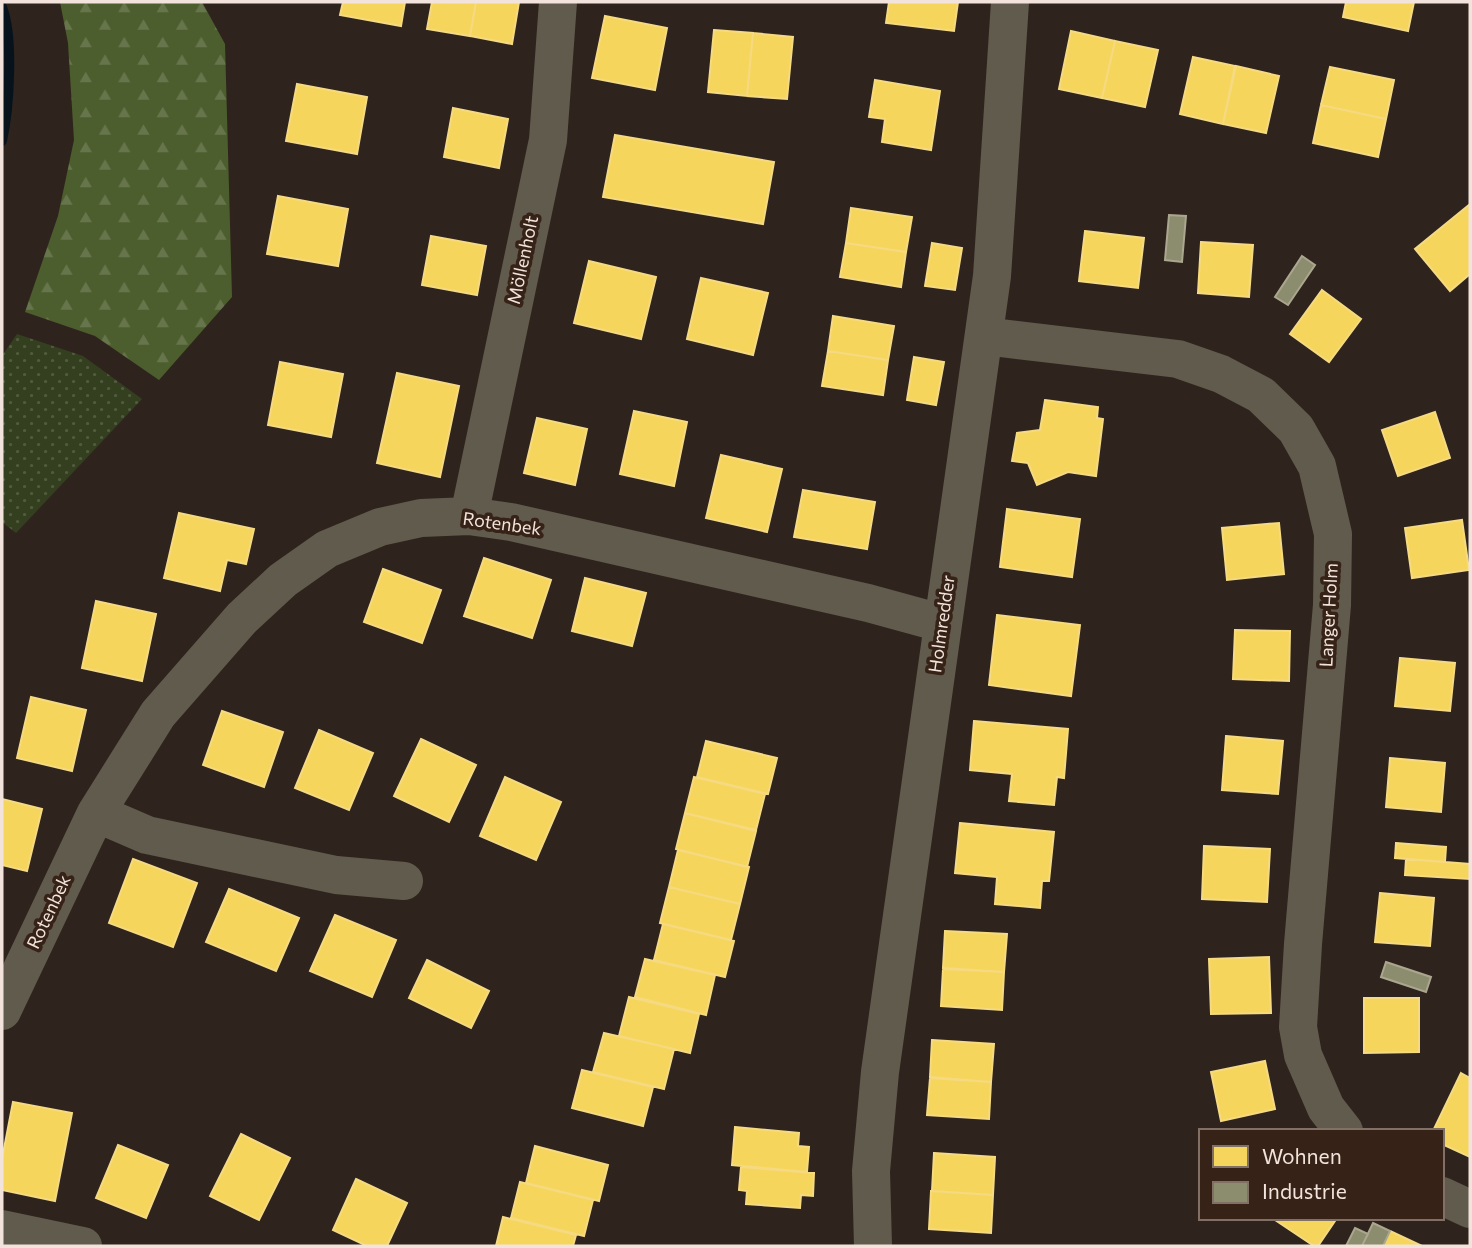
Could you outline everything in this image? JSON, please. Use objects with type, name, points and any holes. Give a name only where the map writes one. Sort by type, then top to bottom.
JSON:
[{"type":"street","name":"Möllenholt","points":[[469,516],[548,140],[558,2]]},
{"type":"street","name":"Holmredder","points":[[873,1246],[871,1171],[880,1072],[992,276],[1010,2]]},
{"type":"street","name":"Langer Holm","points":[[984,336],[1178,359],[1221,373],[1261,395],[1279,412],[1296,429],[1317,466],[1333,534],[1332,605],[1298,1027],[1303,1055],[1326,1108],[1342,1129]]},
{"type":"street","name":"Rotenbek","points":[[2,1011],[96,813],[158,714],[242,618],[283,580],[327,550],[380,527],[421,518],[469,516],[550,531],[868,603],[942,623]]},
{"type":"street","points":[[96,813],[147,835],[337,875],[404,881]]},
{"type":"street","points":[[1444,1197],[1470,1209]]},
{"type":"street","points":[[2,1229],[83,1246]]},
{"type":"green space","points":[[60,2],[202,2],[225,44],[232,297],[159,380],[95,336],[25,312],[58,216],[74,140],[68,43]]},
{"type":"green space","points":[[17,334],[83,356],[142,399],[16,533],[2,522],[2,356]]},
{"type":"building: Wohnen","points":[[343,2],[405,2],[401,26],[340,15]]},
{"type":"building: Wohnen","points":[[432,2],[476,2],[470,36],[427,29]]},
{"type":"building: Wohnen","points":[[476,2],[519,2],[512,44],[470,36]]},
{"type":"building: Wohnen","points":[[889,2],[958,2],[954,31],[886,23]]},
{"type":"building: Wohnen","points":[[1346,2],[1414,2],[1408,31],[1343,17]]},
{"type":"building: Wohnen","points":[[605,16],[667,28],[655,90],[592,78]]},
{"type":"building: Wohnen","points":[[714,30],[753,33],[747,96],[708,92]]},
{"type":"building: Wohnen","points":[[1071,31],[1115,41],[1102,98],[1059,89]]},
{"type":"building: Wohnen","points":[[753,33],[793,37],[787,99],[747,96]]},
{"type":"building: Wohnen","points":[[1115,41],[1158,50],[1145,107],[1102,98]]},
{"type":"building: Wohnen","points":[[1193,57],[1235,66],[1223,124],[1180,114]]},
{"type":"building: Wohnen","points":[[1236,66],[1279,76],[1266,133],[1223,124]]},
{"type":"building: Wohnen","points":[[1330,67],[1394,80],[1386,119],[1321,105]]},
{"type":"building: Wohnen","points":[[875,80],[940,91],[931,150],[882,142],[885,119],[869,117]]},
{"type":"building: Wohnen","points":[[297,84],[367,97],[357,154],[286,141]]},
{"type":"building: Wohnen","points":[[1321,105],[1386,119],[1378,157],[1313,143]]},
{"type":"building: Wohnen","points":[[453,108],[508,119],[499,168],[444,157]]},
{"type":"building: Wohnen","points":[[615,135],[774,162],[763,224],[603,197]]},
{"type":"building: Wohnen","points":[[278,196],[348,209],[338,266],[267,254]]},
{"type":"building: Wohnen","points":[[1470,204],[1470,274],[1450,291],[1415,249]]},
{"type":"building: Wohnen","points":[[851,208],[912,217],[906,252],[846,243]]},
{"type":"building: Wohnen","points":[[1085,231],[1144,238],[1138,288],[1079,281]]},
{"type":"building: Wohnen","points":[[431,236],[486,246],[477,295],[422,285]]},
{"type":"building: Wohnen","points":[[1201,242],[1253,245],[1249,297],[1198,293]]},
{"type":"building: Wohnen","points":[[846,243],[906,252],[901,287],[840,277]]},
{"type":"building: Wohnen","points":[[932,243],[962,248],[955,290],[925,286]]},
{"type":"building: Wohnen","points":[[589,261],[656,277],[641,339],[574,323]]},
{"type":"building: Wohnen","points":[[701,278],[768,293],[753,355],[687,339]]},
{"type":"building: Wohnen","points":[[1322,290],[1361,319],[1329,362],[1290,334]]},
{"type":"building: Wohnen","points":[[833,316],[894,326],[888,360],[828,351]]},
{"type":"building: Wohnen","points":[[828,351],[888,360],[883,395],[822,386]]},
{"type":"building: Wohnen","points":[[914,357],[944,362],[936,405],[907,400]]},
{"type":"building: Wohnen","points":[[280,362],[343,374],[331,437],[268,425]]},
{"type":"building: Wohnen","points":[[397,373],[459,386],[440,477],[377,463]]},
{"type":"building: Wohnen","points":[[1045,400],[1098,407],[1097,418],[1103,419],[1096,476],[1068,472],[1037,485],[1028,463],[1012,461],[1017,433],[1040,430]]},
{"type":"building: Wohnen","points":[[634,411],[687,422],[674,486],[620,474]]},
{"type":"building: Wohnen","points":[[1435,412],[1450,458],[1398,476],[1382,430]]},
{"type":"building: Wohnen","points":[[537,418],[587,429],[575,485],[524,473]]},
{"type":"building: Wohnen","points":[[721,455],[782,469],[767,532],[706,518]]},
{"type":"building: Wohnen","points":[[803,490],[875,502],[867,549],[794,537]]},
{"type":"building: Wohnen","points":[[1007,509],[1080,519],[1072,577],[1000,567]]},
{"type":"building: Wohnen","points":[[179,513],[254,529],[246,564],[227,560],[220,591],[164,578]]},
{"type":"building: Wohnen","points":[[1462,520],[1469,570],[1412,578],[1405,528]]},
{"type":"building: Wohnen","points":[[1279,523],[1284,574],[1227,580],[1222,528]]},
{"type":"building: Wohnen","points":[[484,558],[551,580],[532,638],[464,616]]},
{"type":"building: Wohnen","points":[[383,569],[441,590],[422,643],[364,622]]},
{"type":"building: Wohnen","points":[[585,578],[646,593],[632,646],[572,631]]},
{"type":"building: Wohnen","points":[[96,601],[156,614],[142,681],[82,668]]},
{"type":"building: Wohnen","points":[[997,615],[1080,625],[1071,696],[989,685]]},
{"type":"building: Wohnen","points":[[1235,630],[1290,631],[1289,681],[1233,679]]},
{"type":"building: Wohnen","points":[[1400,658],[1455,663],[1450,711],[1395,706]]},
{"type":"building: Wohnen","points":[[31,697],[86,710],[72,771],[17,758]]},
{"type":"building: Wohnen","points":[[222,711],[283,732],[264,787],[203,765]]},
{"type":"building: Wohnen","points":[[974,721],[1068,729],[1064,778],[1057,777],[1054,805],[1009,801],[1012,774],[970,770]]},
{"type":"building: Wohnen","points":[[319,730],[373,753],[349,810],[295,788]]},
{"type":"building: Wohnen","points":[[1226,736],[1283,741],[1278,794],[1222,790]]},
{"type":"building: Wohnen","points":[[421,739],[476,765],[449,822],[394,796]]},
{"type":"building: Wohnen","points":[[706,741],[777,758],[768,794],[697,777]]},
{"type":"building: Wohnen","points":[[1390,758],[1445,763],[1441,812],[1386,807]]},
{"type":"building: Wohnen","points":[[505,777],[561,802],[536,860],[480,836]]},
{"type":"building: Wohnen","points":[[694,777],[765,794],[756,830],[685,813]]},
{"type":"building: Wohnen","points":[[2,799],[42,809],[27,871],[2,865]]},
{"type":"building: Wohnen","points":[[685,813],[756,831],[747,867],[676,849]]},
{"type":"building: Wohnen","points":[[960,823],[1054,832],[1049,881],[1042,881],[1040,908],[995,904],[997,877],[955,873]]},
{"type":"building: Wohnen","points":[[1396,843],[1446,847],[1445,862],[1395,858]]},
{"type":"building: Wohnen","points":[[1204,846],[1270,849],[1267,902],[1202,899]]},
{"type":"building: Wohnen","points":[[678,850],[749,867],[740,904],[669,887]]},
{"type":"building: Wohnen","points":[[133,859],[197,883],[173,947],[109,923]]},
{"type":"building: Wohnen","points":[[1406,859],[1470,864],[1470,879],[1405,875]]},
{"type":"building: Wohnen","points":[[669,887],[740,904],[731,940],[660,923]]},
{"type":"building: Wohnen","points":[[229,889],[299,918],[276,971],[206,942]]},
{"type":"building: Wohnen","points":[[1380,893],[1434,898],[1430,946],[1375,942]]},
{"type":"building: Wohnen","points":[[335,915],[396,940],[372,997],[310,971]]},
{"type":"building: Wohnen","points":[[663,924],[734,941],[725,977],[654,960]]},
{"type":"building: Wohnen","points":[[945,931],[1007,934],[1004,972],[943,968]]},
{"type":"building: Wohnen","points":[[1269,957],[1271,1013],[1211,1014],[1209,959]]},
{"type":"building: Wohnen","points":[[645,959],[715,975],[706,1015],[635,997]]},
{"type":"building: Wohnen","points":[[427,960],[489,991],[471,1028],[409,998]]},
{"type":"building: Wohnen","points":[[943,969],[1004,972],[1002,1010],[941,1006]]},
{"type":"building: Wohnen","points":[[629,997],[699,1014],[690,1053],[619,1036]]},
{"type":"building: Wohnen","points":[[1364,998],[1419,998],[1419,1052],[1364,1053]]},
{"type":"building: Wohnen","points":[[604,1033],[674,1049],[664,1089],[593,1072]]},
{"type":"building: Wohnen","points":[[932,1040],[994,1044],[991,1082],[930,1077]]},
{"type":"building: Wohnen","points":[[1265,1061],[1275,1109],[1221,1121],[1211,1072]]},
{"type":"building: Wohnen","points":[[582,1070],[653,1087],[643,1126],[572,1108]]},
{"type":"building: Wohnen","points":[[1461,1073],[1470,1078],[1470,1157],[1444,1145],[1444,1129],[1434,1129]]},
{"type":"building: Wohnen","points":[[930,1078],[991,1082],[989,1119],[927,1115]]},
{"type":"building: Wohnen","points":[[13,1102],[72,1113],[55,1201],[2,1190],[2,1159]]},
{"type":"building: Wohnen","points":[[735,1127],[799,1133],[798,1146],[809,1147],[807,1172],[732,1165]]},
{"type":"building: Wohnen","points":[[241,1134],[290,1158],[259,1220],[210,1196]]},
{"type":"building: Wohnen","points":[[118,1145],[168,1165],[146,1218],[96,1198]]},
{"type":"building: Wohnen","points":[[535,1146],[608,1165],[599,1201],[526,1183]]},
{"type":"building: Wohnen","points":[[934,1153],[995,1157],[993,1195],[932,1191]]},
{"type":"building: Wohnen","points":[[741,1167],[814,1173],[813,1196],[801,1195],[800,1208],[746,1204],[747,1191],[739,1190]]},
{"type":"building: Wohnen","points":[[356,1179],[407,1203],[387,1246],[367,1246],[333,1230]]},
{"type":"building: Wohnen","points":[[520,1182],[593,1200],[584,1236],[511,1218]]},
{"type":"building: Wohnen","points":[[931,1191],[993,1195],[991,1233],[929,1229]]},
{"type":"building: Wohnen","points":[[503,1217],[576,1235],[573,1246],[496,1246]]},
{"type":"building: Wohnen","points":[[1275,1220],[1336,1220],[1318,1246]]},
{"type":"building: Wohnen","points":[[1390,1231],[1422,1246],[1383,1246]]},
{"type":"building: Industrie","points":[[1169,215],[1186,216],[1182,262],[1165,260]]},
{"type":"building: Industrie","points":[[1302,256],[1315,265],[1288,305],[1275,297]]},
{"type":"building: Industrie","points":[[1386,962],[1431,977],[1426,992],[1381,977]]},
{"type":"building: Industrie","points":[[1373,1223],[1390,1231],[1383,1246],[1362,1246]]},
{"type":"building: Industrie","points":[[1355,1228],[1368,1234],[1362,1246],[1346,1246]]},
{"type":"waterway","points":[[2,7],[9,55],[7,111],[2,141]]}]
